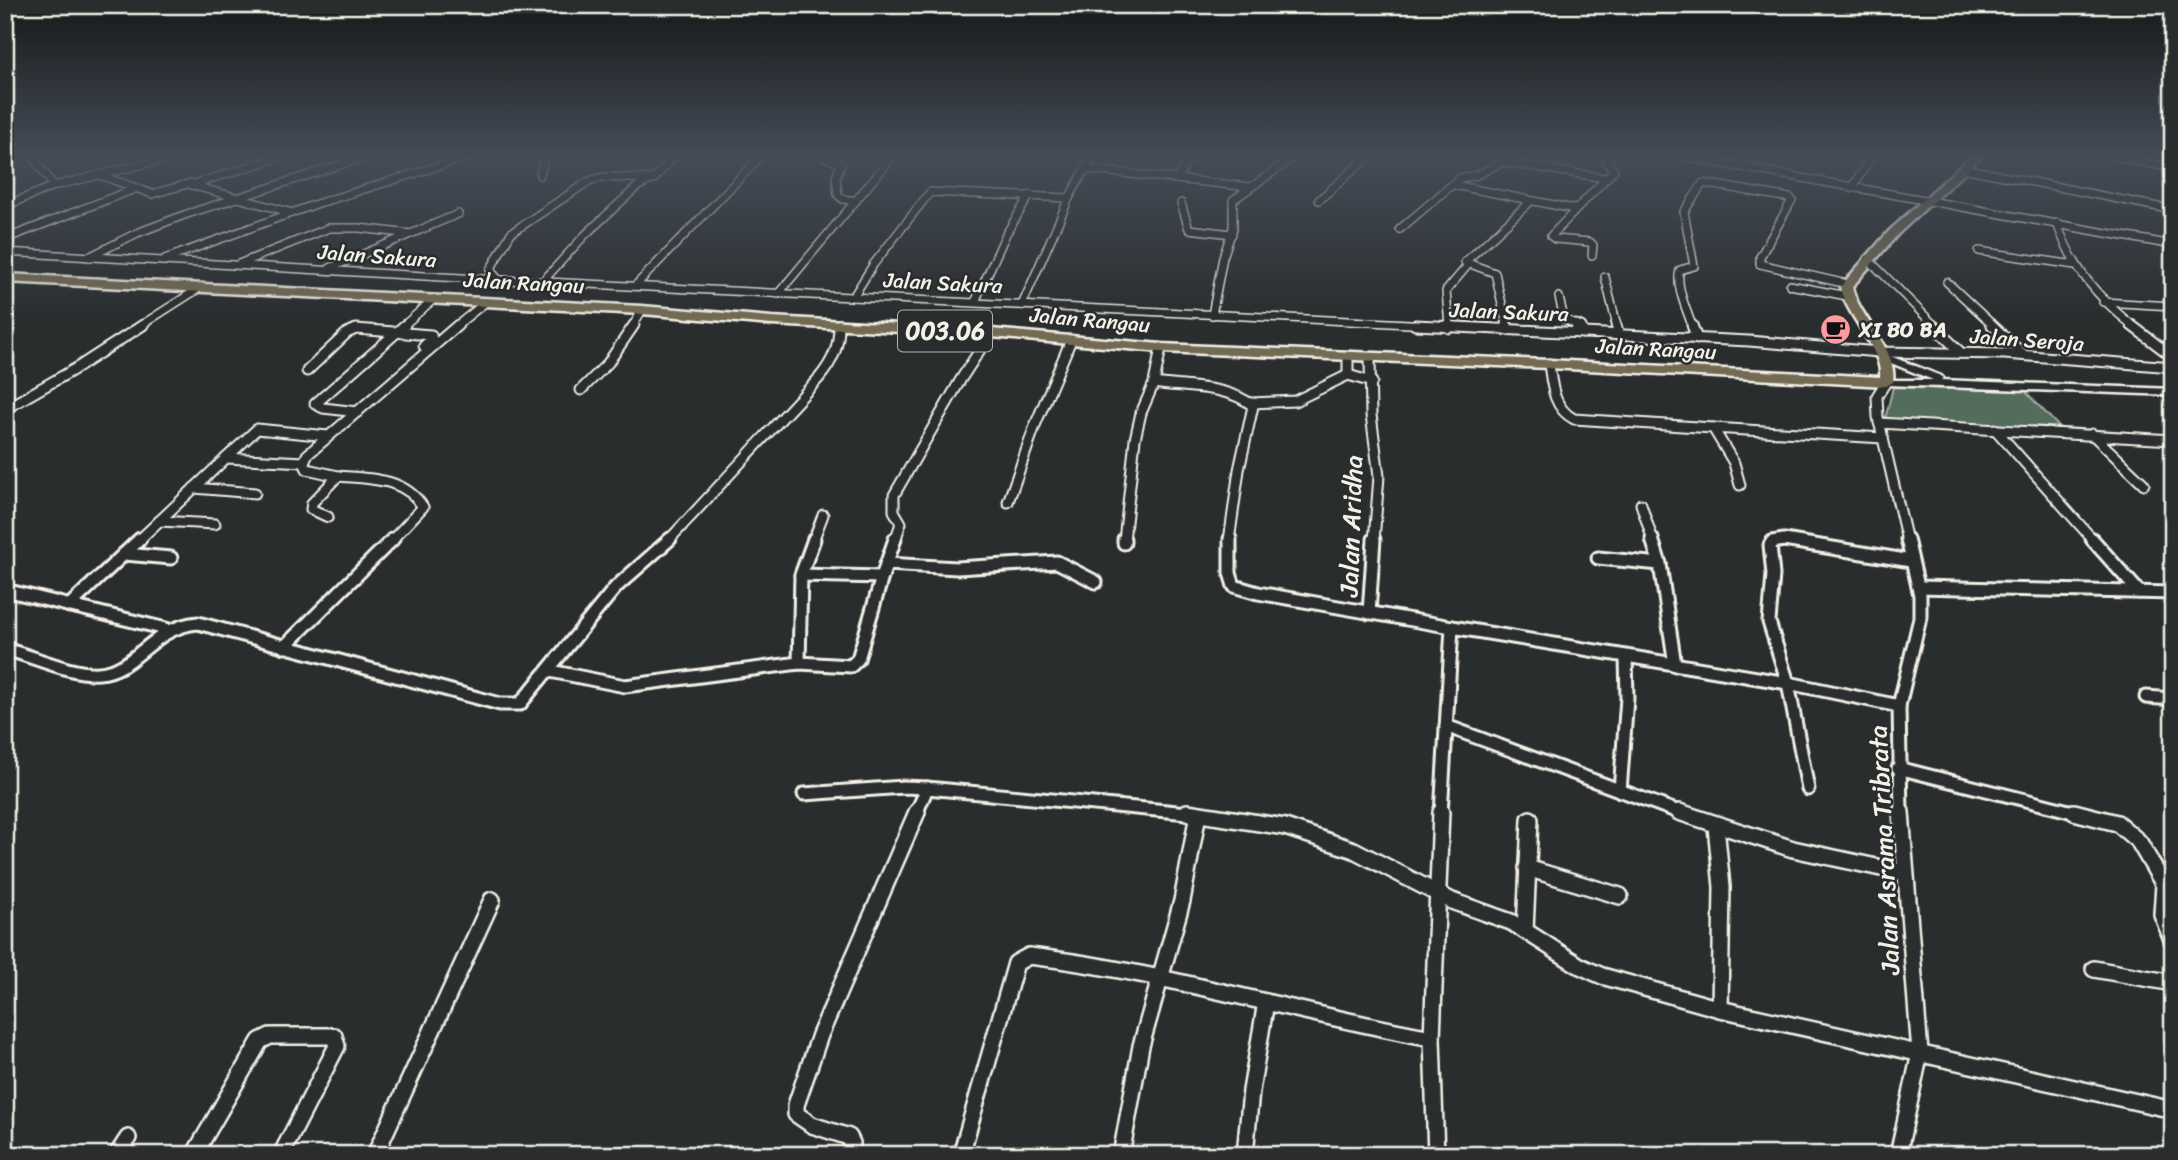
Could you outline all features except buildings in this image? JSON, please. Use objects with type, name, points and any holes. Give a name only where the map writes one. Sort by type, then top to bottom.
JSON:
[{"type":"main road","points":[[1871,384],[1880,376],[1881,356],[1856,316],[1847,290],[1868,259],[1917,211]]},
{"type":"main road","name":"Jalan Rangau","points":[[5,278],[642,310],[991,333],[1161,348],[1549,364],[1871,384]]},
{"type":"street","points":[[5,239],[77,211]]},
{"type":"street","points":[[89,257],[128,236],[198,211]]},
{"type":"street","points":[[284,211],[291,213]]},
{"type":"street","points":[[159,261],[296,211]]},
{"type":"street","points":[[499,280],[490,270],[511,233],[541,211]]},
{"type":"street","points":[[543,282],[555,265],[611,211]]},
{"type":"street","points":[[636,285],[708,211]]},
{"type":"street","points":[[778,294],[812,249],[847,211]]},
{"type":"street","points":[[853,297],[914,211]]},
{"type":"street","points":[[975,302],[1006,234],[1020,211]]},
{"type":"street","points":[[1022,305],[1063,211]]},
{"type":"street","points":[[1184,211],[1189,229],[1231,234]]},
{"type":"street","points":[[1212,315],[1223,257],[1231,234],[1232,211]]},
{"type":"street","points":[[1401,229],[1422,211]]},
{"type":"street","points":[[1468,265],[1465,261],[1520,211]]},
{"type":"street","points":[[1572,211],[1551,237],[1590,242],[1593,245],[1591,255]]},
{"type":"street","points":[[1685,211],[1694,266],[1680,270],[1678,274],[1683,300],[1697,339]]},
{"type":"street","points":[[1786,211],[1760,257],[1760,264],[1847,290]]},
{"type":"street","points":[[1991,211],[2173,245]]},
{"type":"street","points":[[327,270],[458,214]]},
{"type":"street","points":[[2057,223],[2085,283],[2103,302],[2173,357]]},
{"type":"street","points":[[236,265],[329,228],[359,228],[411,234]]},
{"type":"street","points":[[1979,251],[2075,265]]},
{"type":"street","name":"Jalan Sakura","points":[[5,252],[499,280],[1697,339],[1881,356]]},
{"type":"street","points":[[1868,259],[1961,353]]},
{"type":"street","points":[[1449,328],[1446,291],[1468,265]]},
{"type":"street","points":[[1468,265],[1494,271],[1508,330]]},
{"type":"street","points":[[1605,277],[1619,335]]},
{"type":"street","points":[[1947,282],[2024,355]]},
{"type":"street","points":[[1790,285],[1847,290]]},
{"type":"street","points":[[5,409],[75,369],[201,288]]},
{"type":"street","points":[[1559,297],[1564,319],[1581,327],[1583,333]]},
{"type":"street","points":[[358,412],[323,408],[315,404],[434,299]]},
{"type":"street","points":[[303,462],[314,448],[358,412],[391,380],[486,302]]},
{"type":"street","points":[[2103,302],[2173,306]]},
{"type":"street","points":[[581,390],[600,374],[621,349],[642,310]]},
{"type":"street","points":[[5,649],[101,673],[117,668],[166,629],[176,625],[198,624],[512,706],[520,704],[528,698],[616,587],[670,539],[819,378],[833,360],[839,341],[839,325]]},
{"type":"street","points":[[307,371],[351,331],[397,331],[432,337],[403,363]]},
{"type":"street","points":[[550,671],[625,686],[799,663],[844,667],[856,663],[881,577],[901,523],[894,511],[894,495],[961,379],[991,333]]},
{"type":"street","points":[[1008,502],[1036,423],[1071,340]]},
{"type":"street","points":[[1124,543],[1135,439],[1141,413],[1154,383],[1161,348]]},
{"type":"street","name":"Jalan Seroja","points":[[1881,356],[1961,353],[2024,355],[2173,367]]},
{"type":"street","points":[[1881,356],[1929,382]]},
{"type":"street","points":[[1881,356],[1954,383]]},
{"type":"street","points":[[1348,357],[1348,375]]},
{"type":"street","name":"Jalan Aridha","points":[[1369,613],[1379,475],[1371,415],[1370,358]]},
{"type":"street","points":[[1549,364],[1559,408],[1567,418],[1883,438]]},
{"type":"street","points":[[1154,383],[1231,395],[1251,403],[1295,401],[1348,375],[1372,382]]},
{"type":"street","name":"Jalan Rangau","points":[[1871,384],[1929,382],[2173,392]]},
{"type":"street","name":"Jalan Asrama Tribrata","points":[[1871,384],[1918,587],[1920,618],[1899,706],[1898,768],[1920,1054],[1898,1155]]},
{"type":"street","points":[[1251,403],[1253,406],[1241,454],[1232,523],[1231,581],[1243,590],[1626,657],[1788,682],[1899,706]]},
{"type":"street","points":[[1879,423],[2173,440]]},
{"type":"street","points":[[1713,428],[1740,477],[1740,485]]},
{"type":"street","points":[[69,606],[257,429],[328,436]]},
{"type":"street","points":[[1995,429],[2139,593]]},
{"type":"street","points":[[2092,434],[2144,484]]},
{"type":"street","points":[[226,458],[303,462]]},
{"type":"street","points":[[284,647],[423,507],[414,492],[403,485],[307,469],[303,462]]},
{"type":"street","points":[[328,517],[312,509],[312,503],[338,476]]},
{"type":"street","points":[[194,488],[255,493]]},
{"type":"street","points":[[1641,504],[1660,564],[1675,665]]},
{"type":"street","points":[[799,663],[801,575],[823,516]]},
{"type":"street","points":[[159,521],[215,524]]},
{"type":"street","points":[[1808,789],[1788,682],[1769,622],[1773,575],[1770,545],[1772,542],[1784,540],[1911,561]]},
{"type":"street","points":[[124,554],[171,558]]},
{"type":"street","points":[[1598,558],[1660,564]]},
{"type":"street","points":[[886,564],[957,568],[1057,562],[1096,582]]},
{"type":"street","points":[[801,575],[881,577]]},
{"type":"street","points":[[1918,587],[2173,593]]},
{"type":"street","points":[[5,590],[166,629]]},
{"type":"street","points":[[1436,1155],[1432,1038],[1436,891],[1452,627]]},
{"type":"street","points":[[1620,791],[1627,698],[1626,657]]},
{"type":"street","points":[[2146,697],[2173,699]]},
{"type":"street","points":[[1446,726],[1716,826],[1793,849],[1904,873]]},
{"type":"street","points":[[1898,768],[2117,823],[2139,842],[2169,886],[2160,911],[2173,942]]},
{"type":"street","points":[[804,794],[904,787],[927,788],[1198,814],[1285,827],[1354,850],[1452,901],[1490,914],[1525,931],[1580,966],[1602,976],[1720,1009],[2173,1111]]},
{"type":"street","points":[[850,1155],[852,1143],[849,1137],[802,1121],[796,1114],[796,1105],[820,1035],[927,788]]},
{"type":"street","points":[[1121,1155],[1141,1046],[1190,867],[1198,814]]},
{"type":"street","points":[[1525,931],[1530,819]]},
{"type":"street","points":[[1716,826],[1722,887],[1720,1009]]},
{"type":"street","points":[[1527,868],[1620,895]]},
{"type":"street","points":[[375,1155],[492,900]]},
{"type":"street","points":[[961,1155],[1016,963],[1029,956],[1161,976],[1432,1038]]},
{"type":"street","points":[[2094,970],[2173,983]]},
{"type":"street","points":[[1245,1155],[1251,1091],[1266,1002]]},
{"type":"street","points":[[194,1155],[257,1046],[265,1038],[326,1035],[337,1040],[337,1046],[281,1155]]},
{"type":"street","points":[[117,1155],[128,1138]]},
{"type":"green space","points":[[1893,387],[2025,391],[2061,429],[1885,420]]},
{"type":"place","name":"XI BO BA","points":[[1836,330]]}]
